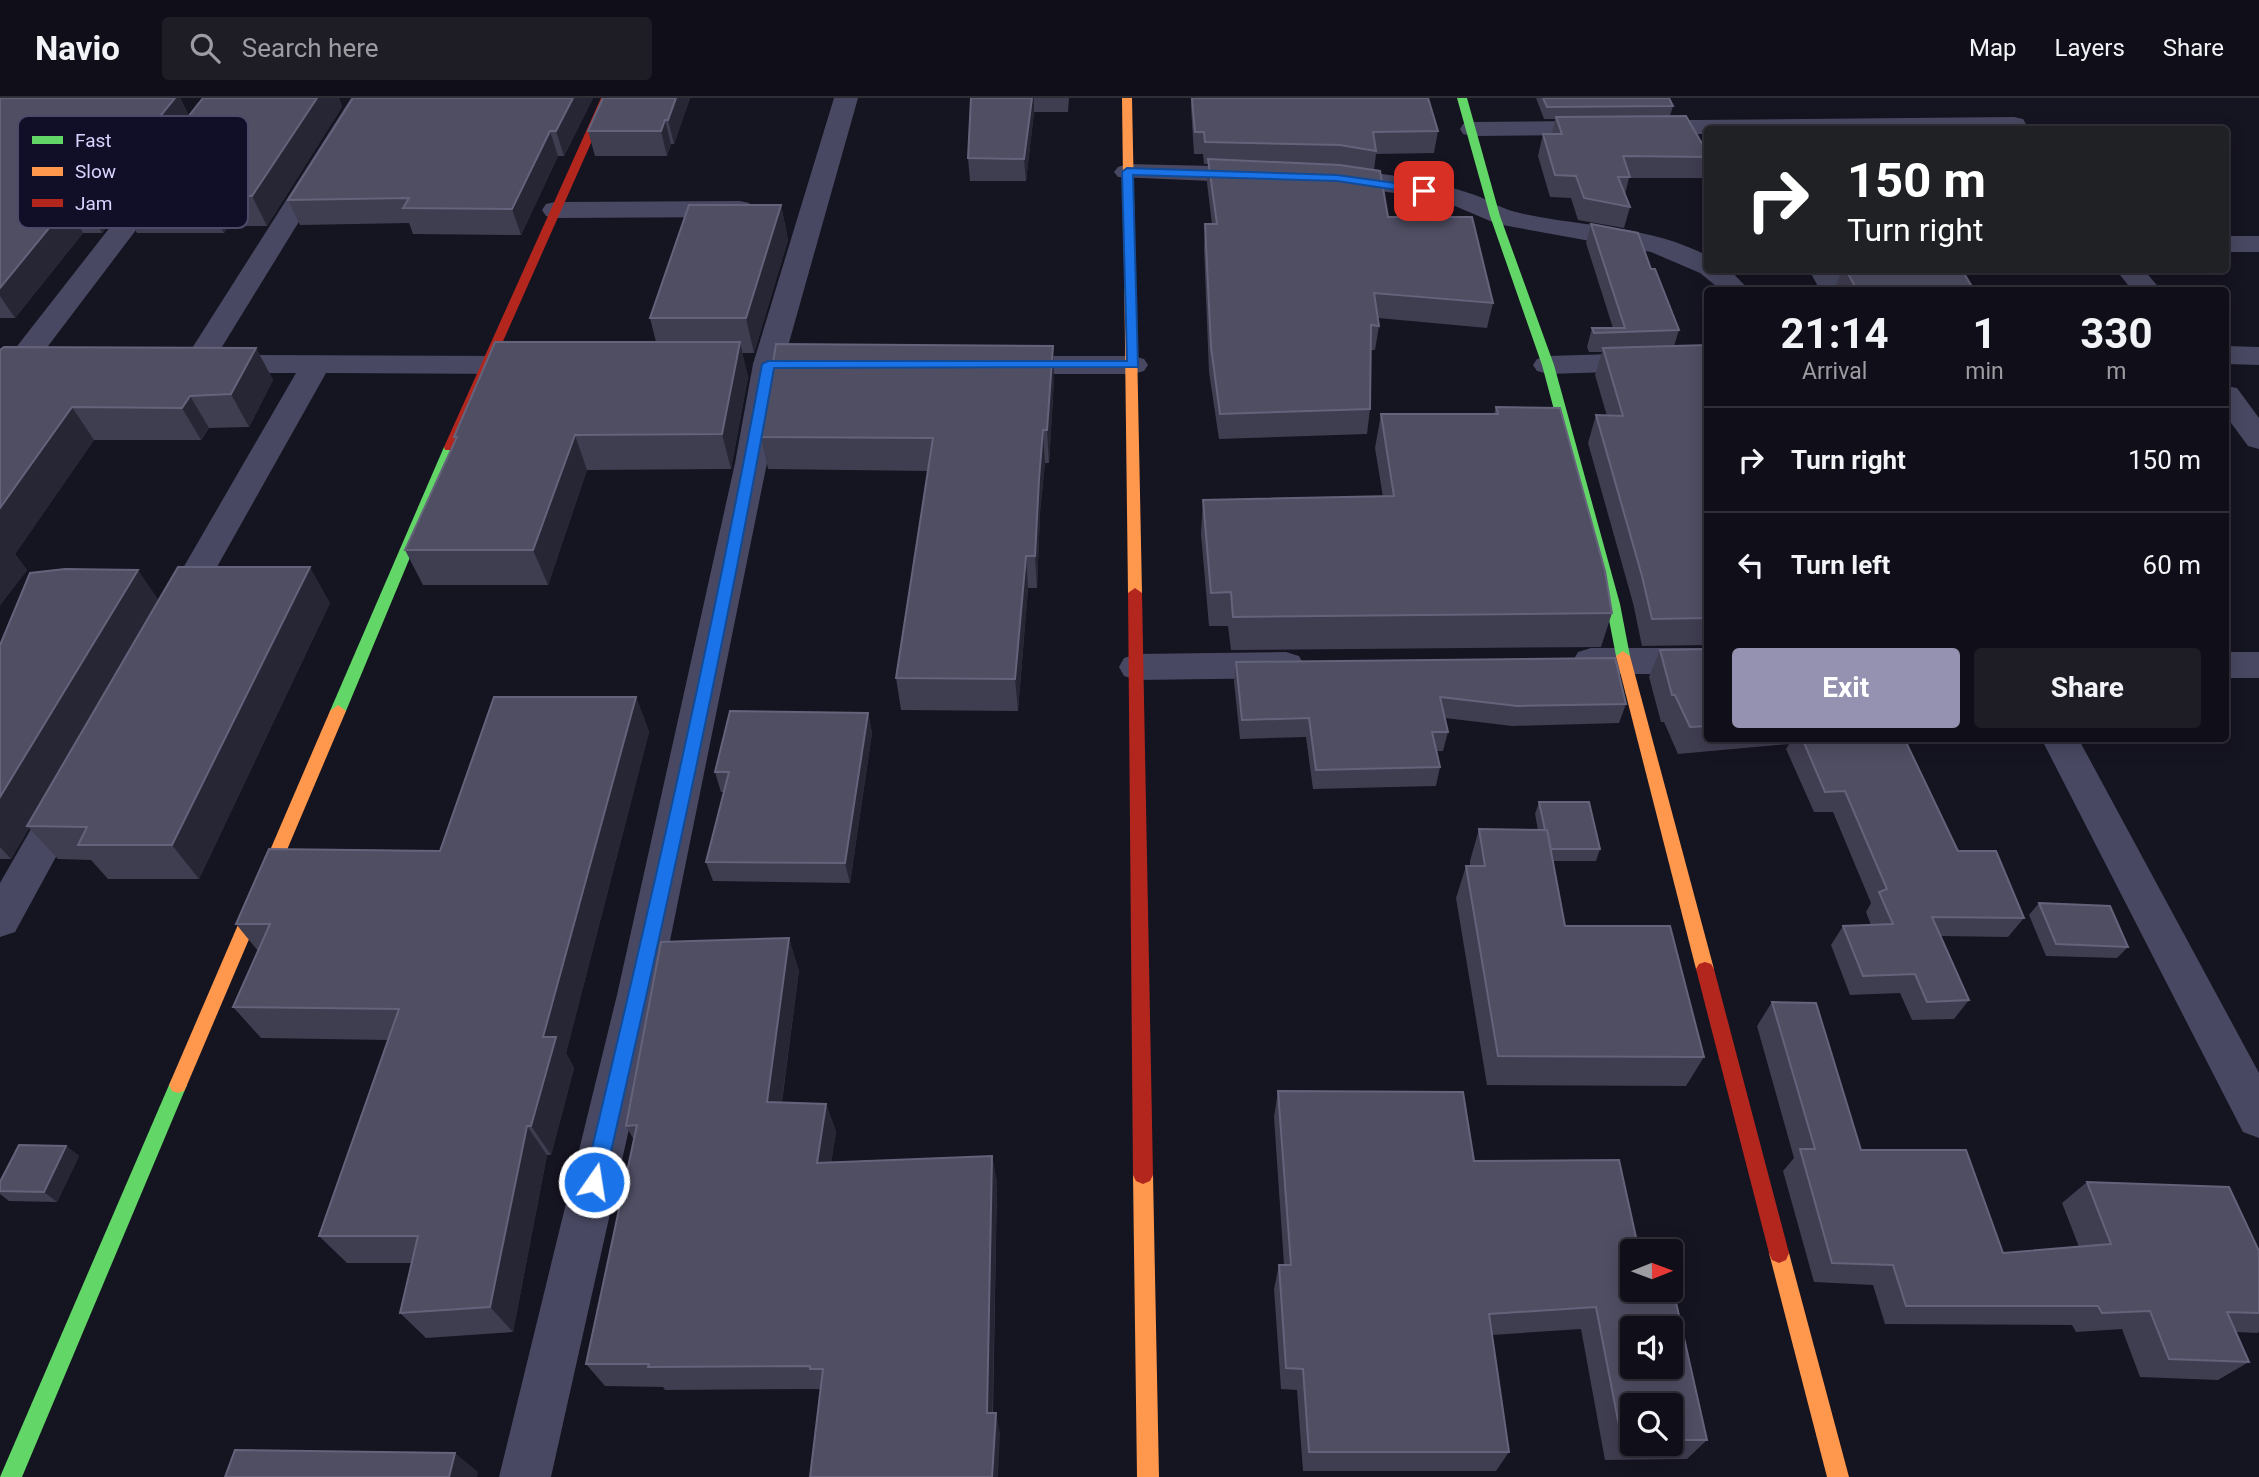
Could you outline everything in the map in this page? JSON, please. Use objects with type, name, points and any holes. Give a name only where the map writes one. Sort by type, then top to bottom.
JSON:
[{"type":"street","points":[[210,116],[224,98]]},
{"type":"street","points":[[363,98],[183,364],[549,365]]},
{"type":"street","points":[[11,1477],[485,365],[606,98]]},
{"type":"street","points":[[525,1477],[638,995],[751,463],[799,208],[846,98]]},
{"type":"street","points":[[1128,98],[1148,1477]]},
{"type":"street","points":[[1462,98],[1495,216],[1548,365],[1614,604],[1624,661],[1838,1477]]},
{"type":"street","points":[[1995,98],[2015,126]]},
{"type":"street","points":[[1472,129],[1746,121],[1971,126]]},
{"type":"street","points":[[1127,172],[1281,176]]},
{"type":"street","points":[[1309,177],[1337,178],[1466,200],[1495,216],[1645,243],[1690,255],[1704,264]]},
{"type":"street","points":[[555,210],[758,209]]},
{"type":"street","points":[[0,388],[9,365],[119,228]]},
{"type":"street","points":[[2229,244],[2259,244]]},
{"type":"street","points":[[1717,273],[1733,287]]},
{"type":"street","points":[[2133,273],[2144,287]]},
{"type":"street","points":[[2229,355],[2259,356]]},
{"type":"street","points":[[1548,365],[1704,359]]},
{"type":"street","points":[[158,641],[317,363]]},
{"type":"street","points":[[9,365],[59,364]]},
{"type":"street","points":[[971,365],[1133,365]]},
{"type":"street","points":[[2229,399],[2259,439]]},
{"type":"street","points":[[1555,662],[1704,662]]},
{"type":"street","points":[[2229,664],[2259,664]]},
{"type":"street","points":[[1137,667],[1318,665]]},
{"type":"street","points":[[2061,742],[2259,1118]]},
{"type":"street","points":[[0,920],[83,775]]},
{"type":"building","points":[[0,98],[175,98],[160,116],[18,116],[18,228],[49,228],[0,288]]},
{"type":"building","points":[[203,98],[317,98],[252,196],[248,196],[248,116],[189,116]]},
{"type":"building","points":[[353,98],[573,98],[556,131],[550,131],[512,209],[403,208],[409,198],[288,200]]},
{"type":"building","points":[[603,98],[676,98],[661,131],[588,131]]},
{"type":"building","points":[[971,98],[1032,98],[1024,159],[968,158]]},
{"type":"building","points":[[1192,98],[1428,98],[1438,131],[1373,132],[1376,151],[1340,145],[1205,142],[1204,132],[1195,132]]},
{"type":"building","points":[[1543,98],[1669,98],[1673,106],[1547,107]]},
{"type":"building","points":[[1686,116],[1704,147],[1704,157],[1623,156],[1630,177],[1618,177],[1630,207],[1584,198],[1576,176],[1555,175],[1543,134],[1562,134],[1556,117]]},
{"type":"building","points":[[1208,159],[1340,165],[1380,171],[1388,217],[1472,217],[1493,303],[1374,293],[1379,326],[1371,325],[1370,409],[1220,414],[1211,347],[1205,224],[1217,224]]},
{"type":"building","points":[[689,205],[781,205],[746,318],[650,318]]},
{"type":"building","points":[[1591,224],[1638,233],[1679,330],[1594,333],[1592,328],[1625,328]]},
{"type":"building","points":[[1848,273],[1964,273],[1972,287],[1855,287]]},
{"type":"building","points":[[495,342],[740,342],[722,434],[575,435],[533,550],[405,550],[457,437],[454,437]]},
{"type":"building","points":[[776,344],[1053,346],[1047,430],[1043,430],[1035,556],[1026,556],[1015,679],[896,678],[933,438],[761,437]]},
{"type":"building","points":[[1704,345],[1704,618],[1652,619],[1596,415],[1623,416],[1603,348]]},
{"type":"building","points":[[4,347],[256,348],[231,394],[190,396],[182,408],[72,407],[0,508],[0,350]]},
{"type":"building","points":[[1496,407],[1560,408],[1605,571],[1612,613],[1233,617],[1231,592],[1211,593],[1203,500],[1394,496],[1381,414],[1498,414]]},
{"type":"building","points":[[178,567],[310,567],[172,845],[78,845],[87,827],[27,826]]},
{"type":"building","points":[[65,569],[138,570],[0,797],[0,645],[30,573]]},
{"type":"building","points":[[1704,649],[1704,726],[1690,727],[1675,695],[1672,695],[1660,650]]},
{"type":"building","points":[[1615,658],[1626,704],[1517,706],[1440,697],[1448,732],[1432,732],[1440,767],[1316,770],[1309,718],[1242,720],[1236,662]]},
{"type":"building","points":[[494,697],[636,697],[543,1037],[556,1037],[531,1126],[527,1126],[490,1307],[400,1313],[418,1236],[319,1236],[399,1009],[233,1007],[270,924],[236,924],[269,849],[440,851]]},
{"type":"building","points":[[730,711],[868,713],[845,863],[706,862],[729,772],[715,772]]},
{"type":"building","points":[[1804,742],[1906,742],[1958,851],[1996,851],[2024,918],[1932,917],[1969,1000],[1927,1002],[1915,974],[1863,976],[1843,926],[1893,924],[1879,892],[1887,889],[1845,791],[1825,792]]},
{"type":"building","points":[[1539,802],[1589,802],[1600,849],[1551,849]]},
{"type":"building","points":[[1479,829],[1547,830],[1565,926],[1670,926],[1704,1057],[1498,1056],[1466,866],[1485,866]]},
{"type":"building","points":[[2039,903],[2110,906],[2128,947],[2056,944]]},
{"type":"building","points":[[789,938],[767,1102],[826,1104],[817,1163],[992,1156],[987,1413],[996,1413],[992,1477],[810,1477],[823,1369],[810,1369],[810,1366],[648,1367],[649,1364],[586,1364],[637,1125],[626,1126],[661,942]]},
{"type":"building","points":[[1772,1002],[1816,1003],[1861,1150],[1966,1150],[2003,1253],[2111,1244],[2087,1182],[2229,1187],[2259,1251],[2259,1313],[2227,1312],[2249,1362],[2169,1359],[2150,1311],[2102,1313],[2098,1306],[1906,1306],[1893,1265],[1832,1263],[1800,1149],[1815,1149]]},
{"type":"building","points":[[1278,1091],[1463,1092],[1474,1161],[1619,1160],[1636,1239],[1620,1239],[1620,1302],[1676,1302],[1679,1316],[1620,1316],[1620,1379],[1683,1379],[1683,1333],[1707,1440],[1683,1440],[1683,1393],[1620,1393],[1620,1431],[1596,1307],[1489,1314],[1509,1452],[1309,1452],[1303,1369],[1286,1368],[1279,1265],[1291,1265]]},
{"type":"building","points":[[19,1145],[66,1146],[44,1192],[0,1191],[0,1182]]},
{"type":"building","points":[[235,1450],[455,1453],[449,1477],[225,1477]]},
{"type":"traffic: fast","points":[[1462,98],[1495,216],[1548,365],[1613,604],[1623,656]]},
{"type":"traffic: fast","points":[[338,711],[450,447]]},
{"type":"traffic: fast","points":[[11,1477],[178,1085]]},
{"type":"traffic: slow","points":[[1127,98],[1135,593]]},
{"type":"traffic: slow","points":[[1623,656],[1705,969]]},
{"type":"traffic: slow","points":[[178,1085],[338,711]]},
{"type":"traffic: slow","points":[[1143,1175],[1148,1477]]},
{"type":"traffic: slow","points":[[1779,1253],[1838,1477]]},
{"type":"traffic: jam","points":[[450,447],[606,98]]},
{"type":"traffic: jam","points":[[1135,593],[1143,1175]]},
{"type":"traffic: jam","points":[[1705,969],[1779,1253]]},
{"type":"route","points":[[594,1182],[638,995],[751,463],[768,364],[1133,365],[1127,172],[1337,178],[1424,191]]}]
